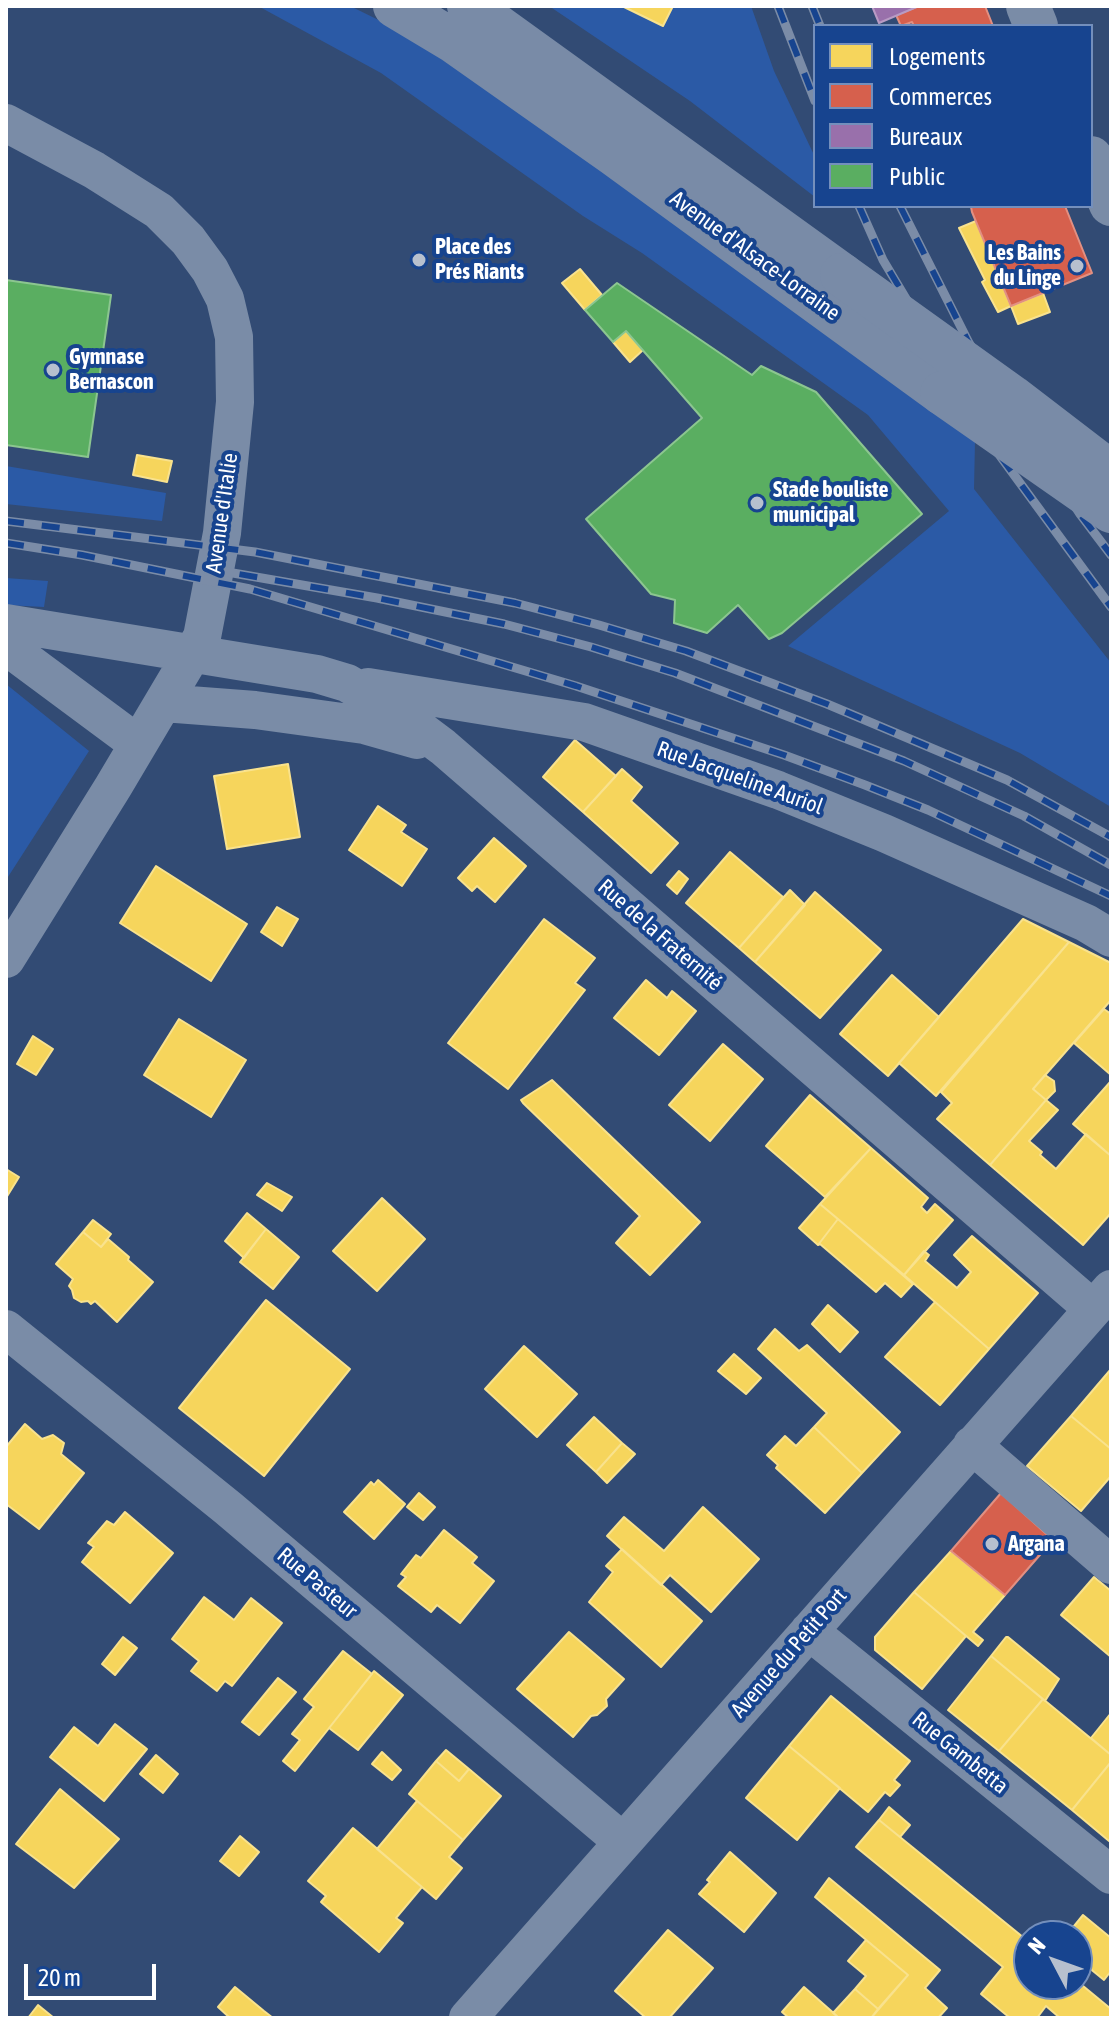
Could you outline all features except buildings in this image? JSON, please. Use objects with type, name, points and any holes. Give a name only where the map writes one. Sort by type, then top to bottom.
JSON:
[{"type":"main road","name":"Avenue d'Alsace-Lorraine","points":[[395,6],[455,42],[614,154],[942,393],[1111,511]]},
{"type":"main road","name":"Avenue d'Alsace-Lorraine","points":[[469,6],[1012,397],[1111,473]]},
{"type":"street","name":"Avenue d'Italie","points":[[6,123],[94,170],[159,211],[188,240],[210,270],[225,299],[234,337],[235,402],[222,533],[202,637],[6,959]]},
{"type":"street","points":[[1093,163],[1111,204]]},
{"type":"street","name":"Rue Jacqueline Auriol","points":[[6,623],[584,722],[778,790],[884,833],[1086,923],[1111,938]]},
{"type":"street","points":[[6,646],[138,744]]},
{"type":"street","name":"Rue Jacqueline Auriol","points":[[347,683],[395,711],[443,747]]},
{"type":"street","name":"Rue de la Fraternité","points":[[163,703],[255,710],[364,725],[443,747],[1102,1299]]},
{"type":"street","name":"Avenue du Petit Port","points":[[468,2018],[1102,1299]]},
{"type":"street","name":"Rue Pasteur","points":[[6,1329],[228,1508],[623,1842]]},
{"type":"street","points":[[972,1445],[1111,1565]]},
{"type":"street","name":"Rue Gambetta","points":[[809,1631],[1111,1875]]},
{"type":"shaded area","points":[[258,6],[350,6],[401,31],[588,159],[975,441],[974,489],[1111,663],[1111,807],[1020,753],[788,646],[949,511],[868,415],[642,253],[583,216],[381,73]]},
{"type":"shaded area","points":[[549,6],[624,6],[663,26],[673,6],[751,6],[774,71],[813,153],[813,195],[690,101]]},
{"type":"shaded area","points":[[6,466],[166,493],[162,521],[6,504]]},
{"type":"shaded area","points":[[6,578],[48,581],[44,607],[6,605]]},
{"type":"shaded area","points":[[6,684],[89,751],[6,880]]},
{"type":"railway","points":[[778,6],[813,96]]},
{"type":"railway","points":[[812,6],[819,24]]},
{"type":"railway","points":[[860,208],[883,260],[998,453],[1111,607]]},
{"type":"railway","points":[[901,208],[969,343],[1080,514],[1111,555]]},
{"type":"railway","points":[[6,521],[255,552],[515,603],[599,625],[686,651],[827,704],[1007,780],[1111,837]]},
{"type":"railway","points":[[6,543],[250,589],[576,686],[865,785],[928,810],[1111,896]]},
{"type":"railway","points":[[204,568],[504,624],[675,673],[904,761],[1024,816],[1111,865]]},
{"type":"place","name":"Place des Prés Riants","points":[[419,260]]},
{"type":"place","name":"Les Bains du Linge","points":[[1077,266]]},
{"type":"place","name":"Gymnase Bernascon","points":[[53,370]]},
{"type":"place","name":"Stade bouliste municipal","points":[[757,503]]},
{"type":"place","name":"Argana","points":[[992,1544]]}]
